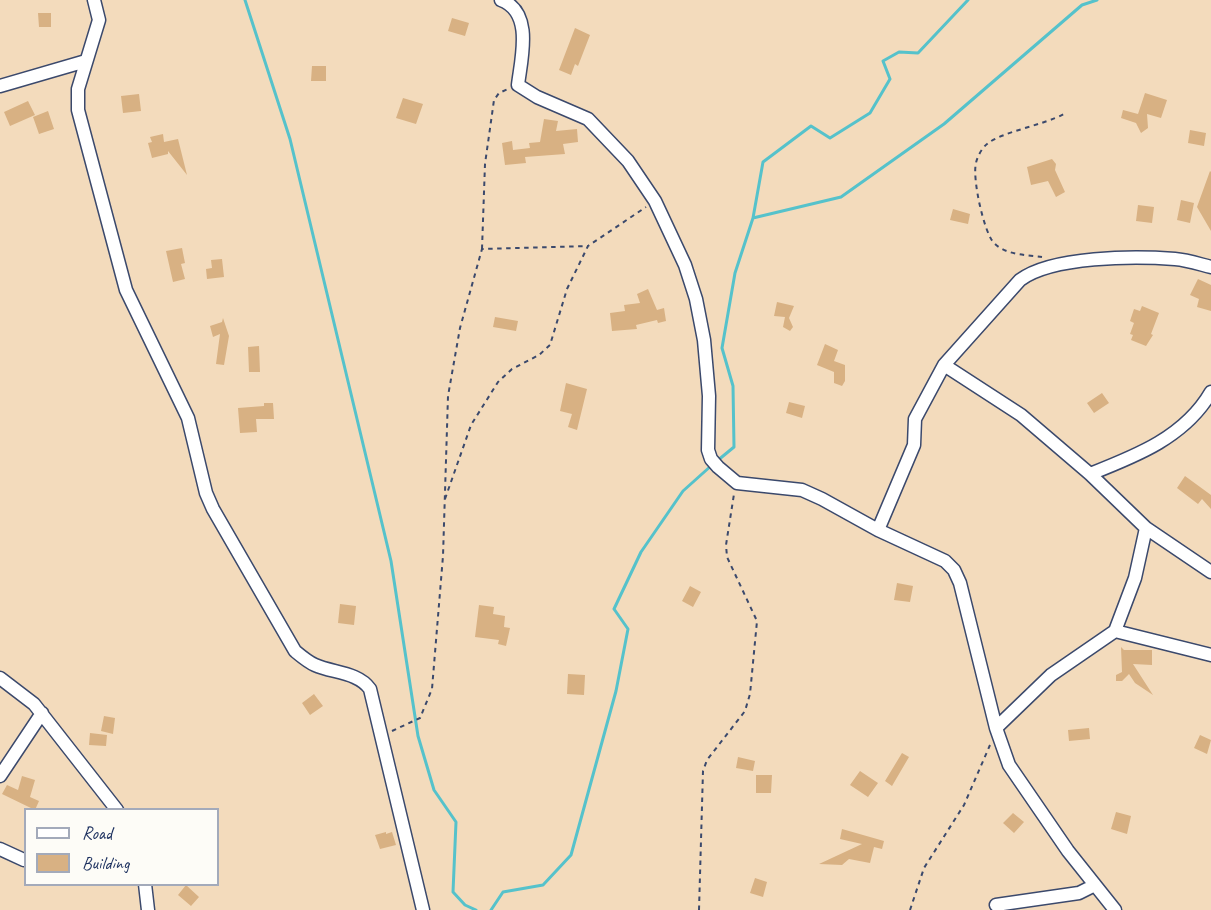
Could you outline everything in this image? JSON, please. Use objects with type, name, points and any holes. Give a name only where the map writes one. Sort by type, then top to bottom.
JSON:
[{"type":"street","points":[[94,0],[99,20],[78,89],[78,110],[126,290],[188,418],[206,493],[213,509],[295,651],[313,664],[365,682],[370,689],[423,910]]},
{"type":"street","points":[[501,0],[514,8],[522,27],[518,85],[537,98],[588,119],[628,161],[655,201],[685,265],[696,298],[705,352],[708,450],[711,459],[737,483],[802,490],[945,561],[954,570],[960,583],[996,728],[1009,765],[1068,851],[1115,910]]},
{"type":"street","points":[[0,86],[86,61]]},
{"type":"street","points":[[879,530],[914,445],[915,419],[944,365],[1012,288],[1032,272],[1072,260],[1174,259],[1211,267]]},
{"type":"street","points":[[944,365],[1021,415],[1090,474],[1146,528],[1211,572]]},
{"type":"street","points":[[1090,474],[1160,444],[1205,402],[1211,392]]},
{"type":"street","points":[[996,728],[1051,675],[1115,631],[1135,578],[1146,528]]},
{"type":"street","points":[[1115,631],[1211,655]]},
{"type":"street","points":[[0,678],[42,713],[115,808]]},
{"type":"street","points":[[0,777],[42,713]]},
{"type":"street","points":[[0,849],[24,860]]},
{"type":"street","points":[[996,905],[1078,893],[1095,885]]},
{"type":"street","points":[[145,886],[148,910]]},
{"type":"path","points":[[402,727],[420,718],[432,689],[443,556],[448,396],[460,328],[482,249],[485,165],[494,100],[499,93],[518,85]]},
{"type":"path","points":[[1051,258],[1020,254],[995,245],[986,226],[975,178],[975,164],[988,143],[1050,122],[1064,114]]},
{"type":"path","points":[[444,501],[471,425],[498,382],[512,369],[539,355],[550,345],[567,289],[588,246],[655,201]]},
{"type":"path","points":[[482,249],[588,246]]},
{"type":"path","points":[[699,910],[703,771],[707,760],[745,711],[750,694],[757,621],[728,557],[726,545],[737,483]]},
{"type":"path","points":[[910,910],[924,868],[968,798],[996,728]]},
{"type":"building","points":[[38,13],[51,13],[51,27],[39,27]]},
{"type":"building","points":[[452,18],[469,23],[465,36],[448,31]]},
{"type":"building","points":[[575,28],[590,35],[578,66],[575,64],[571,75],[559,70]]},
{"type":"building","points":[[312,66],[326,66],[326,81],[311,81]]},
{"type":"building","points":[[1145,93],[1167,100],[1161,118],[1147,114],[1148,128],[1141,133],[1136,123],[1121,118],[1123,110],[1138,114]]},
{"type":"building","points":[[139,94],[141,111],[123,113],[121,96]]},
{"type":"building","points":[[403,98],[423,104],[416,124],[396,118]]},
{"type":"building","points":[[28,101],[35,115],[10,126],[4,112]]},
{"type":"building","points":[[48,111],[54,129],[39,134],[33,117]]},
{"type":"building","points":[[544,119],[558,121],[556,131],[577,129],[578,142],[563,144],[565,154],[525,157],[526,163],[505,165],[502,143],[512,141],[513,150],[530,148],[529,143],[540,142]]},
{"type":"building","points":[[1190,130],[1206,133],[1204,146],[1188,143]]},
{"type":"building","points":[[163,134],[164,142],[178,139],[187,175],[168,151],[168,154],[152,158],[148,143],[152,142],[150,137]]},
{"type":"building","points":[[1052,159],[1056,164],[1055,170],[1065,192],[1056,197],[1048,181],[1031,185],[1027,167]]},
{"type":"building","points":[[1211,172],[1211,231],[1197,207]]},
{"type":"building","points":[[1181,200],[1194,203],[1190,223],[1177,220]]},
{"type":"building","points":[[1138,205],[1154,207],[1152,223],[1136,221]]},
{"type":"building","points":[[953,209],[970,214],[968,224],[950,220]]},
{"type":"building","points":[[182,248],[185,263],[181,264],[185,279],[173,282],[166,251]]},
{"type":"building","points":[[222,259],[224,277],[207,279],[206,269],[212,268],[211,260]]},
{"type":"building","points":[[1198,279],[1211,285],[1211,311],[1197,307],[1199,299],[1190,295]]},
{"type":"building","points":[[648,289],[657,310],[664,308],[666,321],[658,323],[657,320],[636,325],[637,329],[612,331],[610,313],[625,311],[624,305],[640,303],[637,294]]},
{"type":"building","points":[[777,302],[794,306],[789,318],[793,327],[790,331],[783,327],[785,317],[774,316]]},
{"type":"building","points":[[1142,306],[1159,313],[1151,334],[1153,335],[1146,346],[1131,340],[1133,335],[1130,334],[1134,323],[1130,321],[1134,309],[1140,311]]},
{"type":"building","points":[[495,317],[518,321],[516,331],[493,327]]},
{"type":"building","points":[[223,318],[229,336],[224,365],[216,364],[220,334],[213,337],[210,326],[222,322]]},
{"type":"building","points":[[825,344],[838,350],[834,361],[845,365],[845,381],[842,386],[834,383],[834,372],[817,365]]},
{"type":"building","points":[[259,346],[260,372],[249,372],[248,347]]},
{"type":"building","points":[[566,383],[587,389],[577,430],[568,427],[572,414],[560,411]]},
{"type":"building","points":[[1102,393],[1109,403],[1094,413],[1087,403]]},
{"type":"building","points":[[789,402],[805,406],[802,418],[786,413]]},
{"type":"building","points":[[264,403],[273,403],[274,419],[256,419],[257,432],[240,433],[238,408],[264,406]]},
{"type":"building","points":[[1185,476],[1211,495],[1211,509],[1202,499],[1198,504],[1177,488]]},
{"type":"building","points":[[897,583],[913,586],[910,602],[894,600]]},
{"type":"building","points":[[690,586],[701,592],[693,607],[682,601]]},
{"type":"building","points":[[340,604],[356,606],[354,625],[338,623]]},
{"type":"building","points":[[479,605],[494,607],[493,614],[505,616],[504,627],[510,628],[506,646],[498,644],[499,640],[475,637]]},
{"type":"building","points":[[1121,647],[1124,650],[1152,650],[1152,665],[1133,664],[1153,695],[1135,683],[1129,674],[1122,681],[1116,681],[1116,675],[1122,672]]},
{"type":"building","points":[[568,674],[585,675],[584,695],[567,694]]},
{"type":"building","points":[[314,694],[323,706],[310,715],[302,703]]},
{"type":"building","points":[[104,716],[115,718],[113,734],[101,731]]},
{"type":"building","points":[[1089,728],[1090,739],[1069,741],[1068,730]]},
{"type":"building","points":[[90,733],[107,735],[106,746],[89,745]]},
{"type":"building","points":[[1200,735],[1211,740],[1207,754],[1194,748]]},
{"type":"building","points":[[902,753],[909,757],[892,786],[885,781]]},
{"type":"building","points":[[738,757],[755,761],[753,771],[736,768]]},
{"type":"building","points":[[860,771],[878,783],[868,797],[850,785]]},
{"type":"building","points":[[756,775],[772,775],[771,793],[756,793]]},
{"type":"building","points":[[22,776],[35,780],[30,797],[39,801],[36,808],[31,808],[2,794],[7,785],[18,790]]},
{"type":"building","points":[[1116,812],[1131,816],[1127,834],[1111,829]]},
{"type":"building","points":[[1013,813],[1024,822],[1014,833],[1003,823]]},
{"type":"building","points":[[842,829],[884,841],[882,849],[874,847],[870,863],[849,859],[842,865],[819,864],[862,844],[840,839]]},
{"type":"building","points":[[386,832],[386,834],[392,832],[396,845],[380,849],[375,835]]},
{"type":"building","points":[[755,878],[767,882],[763,897],[750,893]]},
{"type":"building","points":[[187,886],[199,897],[191,906],[178,895]]},
{"type":"waterway","points":[[245,0],[290,139],[391,561],[418,736],[434,790],[456,822],[453,892],[465,905],[476,910]]},
{"type":"waterway","points":[[717,461],[734,447],[733,386],[722,348],[735,273],[753,218],[763,162],[811,126],[830,138],[870,113],[890,79],[883,61],[899,52],[918,53],[968,0]]},
{"type":"waterway","points":[[753,218],[841,197],[944,124],[1082,5],[1097,0]]},
{"type":"waterway","points":[[491,910],[503,892],[543,885],[571,855],[616,691],[628,629],[614,609],[641,552],[683,491],[712,465]]}]
